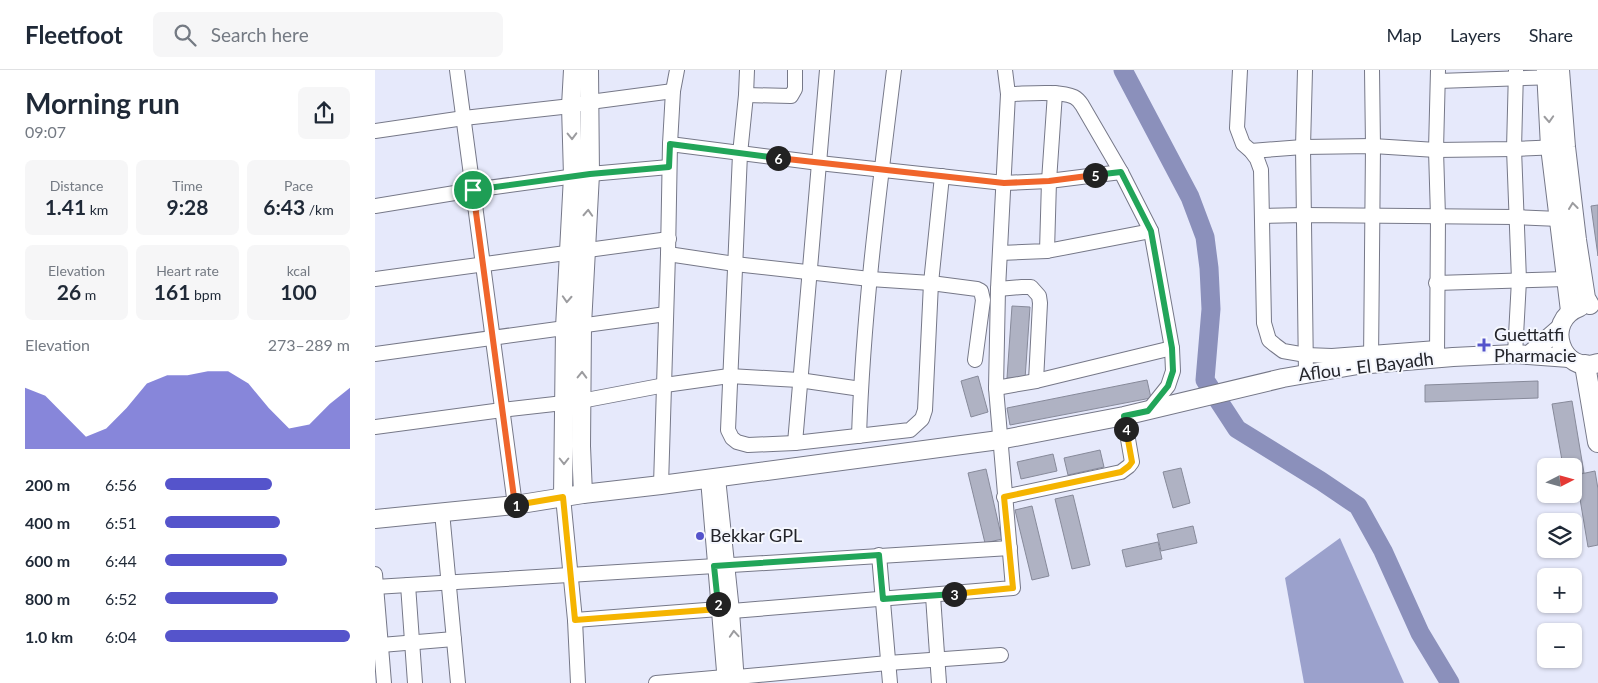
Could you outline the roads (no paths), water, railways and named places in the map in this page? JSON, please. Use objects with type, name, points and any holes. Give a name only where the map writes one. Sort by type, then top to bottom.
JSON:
[{"type":"highway","points":[[1584,362],[1598,442]]},
{"type":"main road","points":[[573,70],[571,106],[581,175]]},
{"type":"main road","points":[[563,497],[564,402],[574,326],[581,175],[590,102],[589,70]]},
{"type":"main road","points":[[1553,73],[1558,147],[1569,241],[1566,279],[1570,311]]},
{"type":"main road","points":[[1558,147],[1559,219],[1569,241],[1586,298],[1596,306]]},
{"type":"main road","points":[[1584,362],[1562,349],[1559,338],[1560,328],[1570,311],[1579,307],[1596,306]]},
{"type":"main road","points":[[574,326],[581,401],[583,494]]},
{"type":"main road","points":[[1522,355],[1560,328]]},
{"type":"main road","name":"Aflou - El Bayadh","points":[[375,519],[515,505],[583,494],[999,440],[1148,411],[1371,358],[1437,353],[1522,355],[1584,362]]},
{"type":"street","points":[[457,70],[515,505]]},
{"type":"street","points":[[661,485],[669,254],[669,167],[673,91],[677,70]]},
{"type":"street","points":[[740,70],[747,70],[729,376],[728,430],[732,438],[737,442],[748,445],[795,443],[910,430],[922,419],[925,410],[931,283],[942,176]]},
{"type":"street","points":[[746,96],[791,96],[795,89],[795,70]]},
{"type":"street","points":[[795,443],[827,70]]},
{"type":"street","points":[[859,436],[870,279],[881,170],[894,70]]},
{"type":"street","points":[[575,620],[933,596],[1013,588],[995,388],[1008,94],[1005,70]]},
{"type":"street","points":[[1240,70],[1237,128],[1243,144],[1257,159],[1261,170],[1264,323],[1269,340],[1283,350],[1306,355],[1371,358],[1372,70]]},
{"type":"street","points":[[1305,70],[1303,147],[1306,374]]},
{"type":"street","points":[[1437,353],[1438,217],[1436,150],[1438,75],[1553,73]]},
{"type":"street","points":[[1516,74],[1515,217],[1522,355]]},
{"type":"street","points":[[375,131],[673,91]]},
{"type":"street","points":[[1008,94],[1055,94],[1072,96],[1077,99],[1083,105],[1121,172],[1151,231],[1172,348],[1173,371],[1168,386],[1148,411]]},
{"type":"street","points":[[1047,251],[1049,181],[1055,94]]},
{"type":"street","points":[[670,144],[741,154],[1004,183],[1049,181],[1121,172]]},
{"type":"street","points":[[1251,151],[1303,147],[1373,146],[1436,150],[1558,147]]},
{"type":"street","points":[[375,206],[581,175],[669,167]]},
{"type":"street","points":[[1263,216],[1305,214],[1559,219]]},
{"type":"street","points":[[1000,253],[1047,251],[1151,231]]},
{"type":"street","points":[[375,279],[669,239]]},
{"type":"street","points":[[669,254],[735,264],[974,288],[981,291],[983,300],[975,360]]},
{"type":"street","points":[[1437,283],[1566,279]]},
{"type":"street","points":[[998,289],[1031,288],[1039,296],[1036,381]]},
{"type":"street","points":[[375,354],[666,314]]},
{"type":"street","points":[[995,388],[1036,381],[1172,348]]},
{"type":"street","points":[[375,427],[581,401],[665,385],[729,376],[799,380],[861,388]]},
{"type":"street","points":[[1004,497],[1121,472],[1132,462],[1124,416]]},
{"type":"street","points":[[713,478],[731,680]]},
{"type":"street","points":[[563,497],[575,620],[578,683]]},
{"type":"street","points":[[442,512],[458,683]]},
{"type":"street","points":[[384,683],[375,583],[408,585],[1010,548]]},
{"type":"street","points":[[879,555],[890,683]]},
{"type":"street","points":[[408,585],[415,683]]},
{"type":"street","points":[[933,596],[939,683]]},
{"type":"street","points":[[381,645],[454,639]]},
{"type":"street","points":[[656,683],[731,680],[888,663],[1001,655]]},
{"type":"waterway","points":[[1123,70],[1190,197],[1205,237],[1211,309],[1205,380],[1237,429],[1358,506],[1383,551],[1420,633],[1450,683]]},
{"type":"place","name":"Guettatfi Pharmacie","points":[[1484,345]]},
{"type":"place","name":"Bekkar GPL","points":[[700,536]]}]
